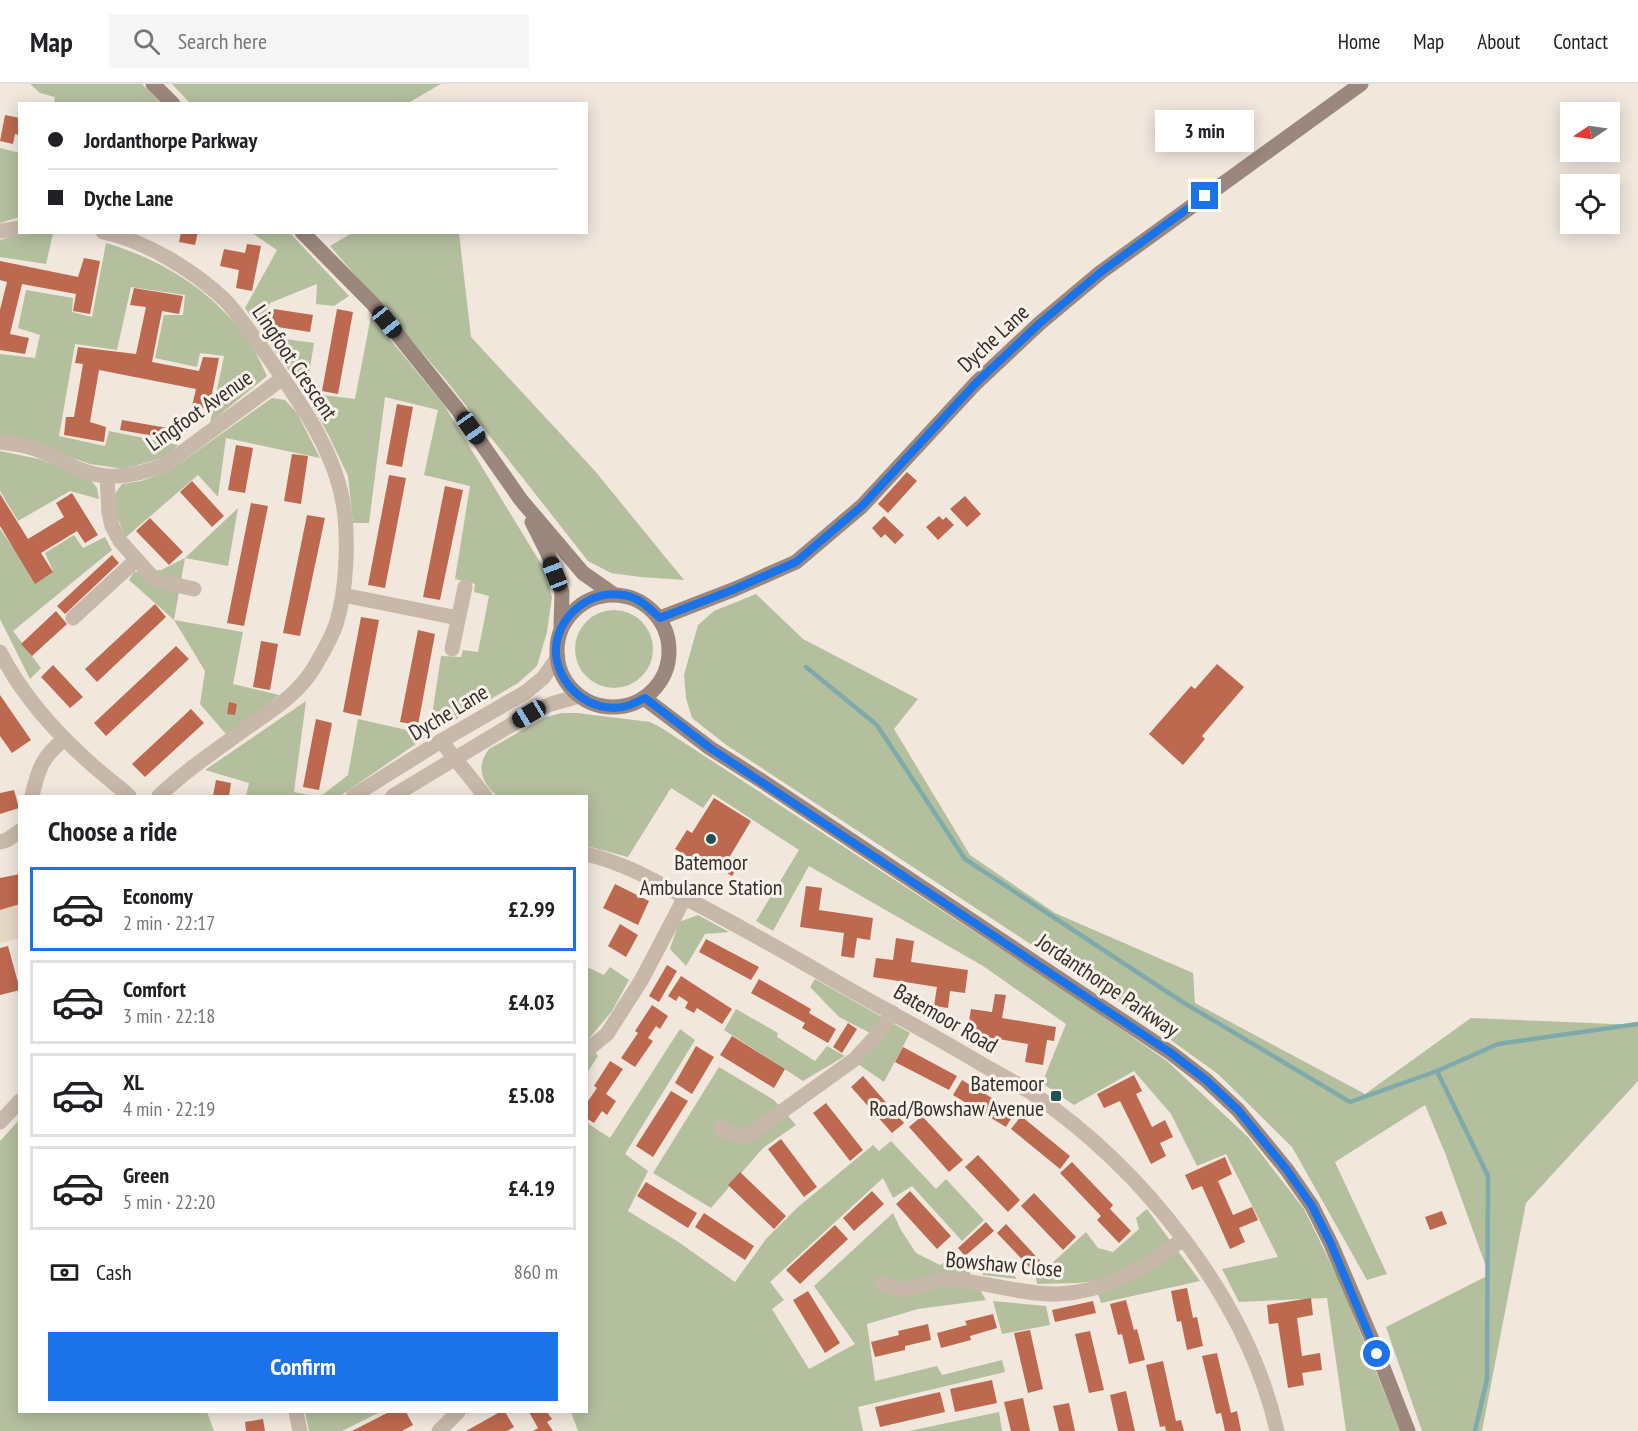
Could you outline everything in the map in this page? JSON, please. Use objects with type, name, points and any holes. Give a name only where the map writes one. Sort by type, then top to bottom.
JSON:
[{"type":"main road","points":[[153,84],[171,102]]},
{"type":"main road","name":"Dyche Lane","points":[[660,618],[745,585],[796,562],[862,506],[976,383],[1040,323],[1101,272],[1361,84]]},
{"type":"main road","points":[[304,234],[373,304],[458,410],[521,500],[583,573],[613,594]]},
{"type":"main road","points":[[521,500],[549,556],[562,592],[560,629],[556,648],[559,668],[567,684],[579,696],[607,707],[626,706],[645,698],[662,680],[669,662],[668,636],[660,618],[633,597],[613,594],[594,597],[571,612],[560,629]]},
{"type":"main road","name":"Jordanthorpe Parkway","points":[[645,698],[710,748],[1171,1053],[1206,1080],[1238,1110],[1287,1170],[1312,1206],[1373,1342],[1408,1431]]},
{"type":"street","points":[[0,231],[18,228]]},
{"type":"street","name":"Lingfoot Crescent","points":[[109,234],[123,238],[170,260],[225,301],[300,402],[330,459],[345,516],[343,595],[337,622],[314,668],[300,688],[280,705],[194,766],[160,795]]},
{"type":"street","name":"Lingfoot Avenue","points":[[0,442],[27,447],[87,472],[107,476],[149,471],[165,465],[283,378]]},
{"type":"street","points":[[107,476],[109,513],[112,526],[120,541],[155,579],[194,589]]},
{"type":"street","points":[[73,618],[136,560]]},
{"type":"street","points":[[452,649],[465,587]]},
{"type":"street","points":[[343,595],[458,618]]},
{"type":"street","points":[[0,652],[18,684],[65,739],[128,795]]},
{"type":"street","name":"Dyche Lane","points":[[355,795],[526,692],[543,678],[558,657]]},
{"type":"street","name":"Dyche Lane","points":[[395,795],[529,714],[579,696]]},
{"type":"street","points":[[32,795],[44,759],[51,749],[65,739]]},
{"type":"street","points":[[441,741],[453,759],[484,795]]},
{"type":"street","points":[[0,842],[18,832]]},
{"type":"street","name":"Batemoor Road","points":[[588,855],[626,867],[685,897],[893,1013],[1031,1093],[1080,1131],[1141,1188],[1183,1239],[1229,1309],[1251,1352],[1278,1431]]},
{"type":"street","points":[[588,1049],[607,1034],[642,979],[685,897]]},
{"type":"street","points":[[721,1128],[740,1137],[749,1135],[855,1059],[893,1013]]},
{"type":"street","points":[[0,1122],[18,1103]]},
{"type":"street","name":"Bowshaw Close","points":[[882,1282],[895,1288],[908,1290],[938,1279],[1057,1294],[1096,1289],[1119,1281],[1139,1270],[1183,1239]]},
{"type":"street","points":[[296,1413],[300,1431]]},
{"type":"street","points":[[439,1431],[457,1413]]},
{"type":"green space","points":[[30,84],[142,84],[160,102],[54,102],[55,97],[40,93]]},
{"type":"green space","points":[[172,84],[441,84],[410,102],[189,102]]},
{"type":"green space","points":[[0,148],[18,152],[18,217],[0,223]]},
{"type":"green space","points":[[20,234],[53,234],[46,264],[0,257],[0,240]]},
{"type":"green space","points":[[253,234],[291,234],[349,296],[334,306],[316,304],[317,284],[270,303],[260,330],[245,308],[277,250]]},
{"type":"green space","points":[[350,234],[459,234],[471,337],[595,471],[684,580],[611,573],[588,561],[445,379],[330,246]]},
{"type":"green space","points":[[106,243],[164,267],[216,303],[244,335],[267,376],[210,423],[224,356],[200,353],[197,367],[155,358],[164,315],[183,315],[185,295],[131,287],[117,350],[75,344],[59,436],[105,446],[109,431],[178,445],[166,457],[124,469],[90,464],[0,436],[0,354],[35,358],[40,335],[18,328],[26,290],[73,298],[72,312],[92,317]]},
{"type":"green space","points":[[371,316],[444,405],[543,567],[552,597],[547,632],[537,666],[518,683],[429,735],[441,656],[461,657],[463,650],[478,652],[489,596],[474,592],[475,584],[455,579],[470,486],[424,475],[438,410],[385,397],[369,523],[353,523],[348,476],[329,436],[305,393],[264,336],[314,343],[306,393],[355,399]]},
{"type":"green space","points":[[272,398],[285,400],[297,413],[320,458],[226,438],[218,497],[198,475],[126,537],[116,515],[114,504],[116,492],[122,484],[141,481],[169,471]]},
{"type":"green space","points":[[0,451],[39,459],[90,479],[97,488],[99,499],[70,491],[18,521],[0,491]]},
{"type":"green space","points":[[238,508],[228,566],[185,558]]},
{"type":"green space","points":[[0,529],[37,581],[53,571],[45,553],[74,535],[83,548],[105,537],[112,550],[13,631],[41,668],[30,679],[0,619]]},
{"type":"green space","points":[[185,558],[174,620],[129,580],[134,572],[161,570]]},
{"type":"green space","points":[[756,594],[803,639],[918,699],[894,729],[970,855],[1055,913],[1193,973],[1195,1003],[1365,1094],[1471,1018],[1638,1025],[1638,1081],[1526,1203],[1482,1431],[1422,1431],[1386,1327],[1489,1275],[1445,1153],[1425,1105],[1335,1162],[1387,1274],[1367,1280],[1292,1147],[1218,1074],[1107,994],[725,744],[692,718],[686,698],[684,675],[698,625],[714,611]]},
{"type":"green space","points":[[614,610],[629,613],[646,627],[653,649],[650,664],[636,681],[614,688],[599,685],[582,671],[575,649],[578,634],[592,617]]},
{"type":"green space","points":[[174,620],[243,632],[233,684],[279,695],[255,715],[226,734],[200,704],[205,671]]},
{"type":"green space","points":[[306,701],[294,792],[309,795],[246,795],[249,783],[205,770]]},
{"type":"green space","points":[[562,713],[577,713],[650,722],[660,727],[1079,1000],[1167,1061],[1248,1137],[1304,1209],[1339,1280],[1400,1431],[1346,1431],[1327,1298],[1239,1302],[1222,1269],[1278,1257],[1226,1154],[1197,1166],[1171,1114],[1134,1071],[1074,1105],[1042,1083],[1066,1024],[983,966],[809,866],[773,931],[756,921],[799,850],[713,794],[703,808],[671,788],[628,857],[588,846],[588,795],[496,795],[487,786],[481,768],[489,749],[546,717]]},
{"type":"green space","points":[[358,719],[429,735],[341,795],[322,795],[348,775]]},
{"type":"green space","points":[[698,915],[729,932],[705,934],[686,966],[670,949],[679,922]]},
{"type":"green space","points":[[588,967],[604,975],[610,967],[629,980],[612,1011],[588,1040]]},
{"type":"green space","points":[[815,979],[910,1033],[884,1082],[858,1064],[870,1033],[839,1017],[810,987]]},
{"type":"green space","points":[[736,1009],[778,1033],[777,1037],[815,1061],[827,1046],[845,1056],[803,1081],[724,1030]]},
{"type":"green space","points":[[680,1029],[695,1040],[625,1154],[648,1171],[628,1211],[677,1241],[735,1282],[766,1239],[798,1207],[873,1145],[879,1151],[891,1141],[936,1189],[946,1179],[984,1220],[962,1241],[912,1186],[893,1198],[883,1178],[770,1282],[784,1300],[772,1309],[809,1369],[855,1344],[814,1286],[893,1213],[916,1253],[940,1265],[959,1255],[986,1300],[918,1309],[867,1324],[875,1381],[937,1366],[942,1375],[1002,1360],[1005,1372],[858,1407],[863,1431],[578,1431],[571,1413],[588,1413],[588,1124],[610,1138]]},
{"type":"green space","points":[[588,1042],[598,1056],[588,1071]]},
{"type":"green space","points":[[719,1067],[774,1100],[796,1125],[763,1148],[711,1208],[653,1173]]},
{"type":"green space","points":[[18,1121],[18,1413],[207,1413],[214,1431],[0,1431],[0,1141]]},
{"type":"green space","points":[[1147,1209],[1200,1281],[1101,1303],[1094,1281],[1037,1284],[1036,1278],[1086,1232],[1098,1248],[1113,1252],[1139,1229],[1136,1218]]},
{"type":"green space","points":[[994,1257],[1001,1258],[1017,1279],[983,1275],[985,1264]]},
{"type":"green space","points":[[993,1301],[1046,1306],[1050,1325],[1002,1334]]},
{"type":"green space","points":[[999,1412],[1002,1431],[909,1431]]},
{"type":"green space","points":[[305,1413],[378,1413],[342,1431],[309,1431]]},
{"type":"shaded area","points":[[18,904],[18,938],[0,943],[0,910]]},
{"type":"building","points":[[5,115],[18,118],[18,135],[15,134],[13,144],[0,141]]},
{"type":"building","points":[[181,234],[198,234],[195,245],[179,242]]},
{"type":"building","points":[[247,244],[261,246],[252,291],[236,288],[239,270],[220,266],[224,249],[245,253]]},
{"type":"building","points":[[84,258],[100,261],[90,314],[73,311],[76,294],[22,284],[10,334],[29,338],[25,354],[0,350],[0,310],[7,282],[0,280],[0,261],[78,277]]},
{"type":"building","points":[[134,288],[183,296],[179,314],[162,311],[152,362],[199,371],[203,357],[219,358],[209,409],[192,406],[196,389],[99,370],[90,422],[106,427],[104,442],[64,435],[66,417],[74,417],[83,364],[75,363],[78,347],[136,354],[146,307],[130,305]]},
{"type":"building","points":[[274,309],[313,315],[310,332],[271,326]]},
{"type":"building","points":[[337,309],[353,312],[338,394],[322,391]]},
{"type":"building","points":[[397,404],[413,407],[402,467],[386,464]]},
{"type":"building","points":[[122,420],[173,429],[171,439],[120,430]]},
{"type":"building","points":[[236,445],[253,448],[245,493],[228,490]]},
{"type":"building","points":[[292,454],[308,456],[301,504],[284,501]]},
{"type":"building","points":[[907,472],[917,481],[888,513],[878,504]]},
{"type":"building","points":[[389,475],[406,478],[385,588],[368,585]]},
{"type":"building","points":[[192,481],[224,516],[212,527],[180,492]]},
{"type":"building","points":[[445,486],[463,490],[440,600],[423,597]]},
{"type":"building","points":[[72,493],[98,535],[85,543],[77,531],[41,553],[53,572],[35,584],[0,526],[0,494],[28,539],[64,517],[56,503]]},
{"type":"building","points":[[965,496],[981,514],[967,527],[950,509]]},
{"type":"building","points":[[251,503],[268,506],[244,626],[227,623]]},
{"type":"building","points":[[307,515],[325,518],[300,636],[283,633]]},
{"type":"building","points":[[884,516],[904,535],[895,544],[885,534],[881,538],[872,528]]},
{"type":"building","points":[[939,516],[943,520],[946,517],[954,525],[938,540],[926,527]]},
{"type":"building","points":[[150,518],[183,552],[169,565],[136,531]]},
{"type":"building","points":[[112,555],[119,563],[65,614],[57,606]]},
{"type":"building","points":[[155,604],[166,617],[97,682],[85,669]]},
{"type":"building","points":[[56,611],[67,624],[32,656],[21,644]]},
{"type":"building","points":[[361,617],[379,620],[361,716],[343,712]]},
{"type":"building","points":[[418,630],[435,634],[418,725],[400,722]]},
{"type":"building","points":[[261,641],[278,644],[270,690],[253,687]]},
{"type":"building","points":[[176,646],[189,659],[106,736],[94,723]]},
{"type":"building","points":[[1217,664],[1244,687],[1202,736],[1205,739],[1183,765],[1149,734],[1191,686],[1195,689]]},
{"type":"building","points":[[53,665],[83,697],[70,708],[41,677]]},
{"type":"building","points":[[0,695],[31,740],[12,753],[0,736]]},
{"type":"building","points":[[229,702],[237,704],[235,715],[227,714]]},
{"type":"building","points":[[191,709],[204,723],[145,777],[132,764]]},
{"type":"building","points":[[316,719],[332,723],[319,790],[303,787]]},
{"type":"building","points":[[216,780],[231,783],[229,795],[213,795]]},
{"type":"building","points":[[14,790],[18,808],[0,814],[0,793]]},
{"type":"building","name":"Batemoor Ambulance Station","points":[[714,798],[751,821],[729,858],[740,864],[732,876],[697,854],[693,860],[675,849],[687,830],[692,833]]},
{"type":"building","points":[[18,874],[18,905],[0,910],[0,878]]},
{"type":"building","points":[[615,884],[649,901],[638,925],[603,908]]},
{"type":"building","points":[[806,886],[822,888],[819,910],[873,918],[870,940],[857,938],[854,958],[841,956],[844,933],[800,927]]},
{"type":"building","points":[[620,924],[638,935],[626,957],[608,946]]},
{"type":"building","points":[[896,938],[914,941],[911,962],[968,970],[965,993],[950,991],[948,1008],[934,1006],[937,987],[873,977],[876,958],[893,960]]},
{"type":"building","points":[[706,939],[759,967],[751,980],[699,952]]},
{"type":"building","points":[[8,946],[18,990],[0,995],[0,948]]},
{"type":"building","points":[[667,965],[677,971],[659,1002],[649,996]]},
{"type":"building","points":[[681,976],[732,1009],[722,1024],[697,1008],[694,1013],[685,1008],[688,1002],[679,996],[676,1001],[668,996]]},
{"type":"building","points":[[759,979],[811,1009],[809,1013],[836,1029],[828,1043],[802,1028],[805,1023],[751,993]]},
{"type":"building","points":[[995,994],[1006,995],[1002,1018],[1056,1027],[1054,1041],[1047,1040],[1043,1065],[1025,1062],[1028,1044],[967,1034],[971,1009],[992,1012]]},
{"type":"building","points":[[652,1005],[668,1016],[660,1029],[656,1026],[648,1038],[653,1041],[635,1067],[621,1058],[638,1033],[635,1031]]},
{"type":"building","points":[[848,1023],[857,1029],[842,1053],[833,1047]]},
{"type":"building","points":[[732,1036],[785,1069],[774,1088],[720,1055]]},
{"type":"building","points":[[696,1046],[714,1057],[692,1094],[675,1083]]},
{"type":"building","points":[[903,1047],[957,1076],[949,1090],[895,1062]]},
{"type":"building","points":[[610,1061],[623,1069],[606,1094],[616,1101],[607,1115],[602,1111],[594,1123],[588,1119],[588,1101],[597,1088],[594,1086]]},
{"type":"building","points":[[1134,1075],[1142,1091],[1136,1094],[1152,1127],[1165,1120],[1173,1137],[1160,1143],[1166,1156],[1151,1164],[1120,1101],[1104,1108],[1097,1094]]},
{"type":"building","points":[[863,1076],[904,1123],[892,1133],[851,1087]]},
{"type":"building","points":[[962,1080],[1015,1112],[1006,1127],[953,1095]]},
{"type":"building","points":[[671,1091],[688,1101],[653,1157],[636,1146]]},
{"type":"building","points":[[826,1103],[863,1150],[850,1161],[813,1113]]},
{"type":"building","points":[[922,1116],[963,1160],[949,1172],[909,1127]]},
{"type":"building","points":[[1021,1116],[1070,1156],[1060,1169],[1011,1129]]},
{"type":"building","points":[[781,1139],[817,1187],[804,1197],[768,1149]]},
{"type":"building","points":[[978,1155],[1020,1200],[1008,1212],[965,1167]]},
{"type":"building","points":[[1225,1157],[1232,1174],[1218,1181],[1233,1215],[1252,1207],[1258,1220],[1239,1228],[1245,1242],[1230,1249],[1202,1186],[1192,1190],[1185,1175]]},
{"type":"building","points":[[1072,1162],[1113,1205],[1110,1209],[1131,1231],[1119,1243],[1097,1220],[1101,1216],[1060,1173]]},
{"type":"building","points":[[740,1172],[786,1216],[774,1229],[728,1185]]},
{"type":"building","points":[[646,1182],[697,1213],[688,1228],[637,1196]]},
{"type":"building","points":[[872,1191],[884,1204],[854,1231],[843,1218]]},
{"type":"building","points":[[910,1191],[951,1236],[937,1249],[896,1204]]},
{"type":"building","points":[[1034,1193],[1076,1237],[1063,1250],[1021,1206]]},
{"type":"building","points":[[1442,1211],[1447,1224],[1430,1230],[1425,1217]]},
{"type":"building","points":[[704,1213],[754,1246],[745,1260],[695,1227]]},
{"type":"building","points":[[986,1222],[994,1231],[965,1256],[958,1248]]},
{"type":"building","points":[[1006,1224],[1044,1265],[1035,1273],[997,1233]]},
{"type":"building","points":[[835,1225],[848,1239],[800,1284],[786,1270]]},
{"type":"building","points":[[1187,1288],[1193,1318],[1197,1317],[1203,1346],[1187,1350],[1181,1321],[1177,1322],[1171,1291]]},
{"type":"building","points":[[808,1291],[840,1343],[825,1353],[793,1300]]},
{"type":"building","points":[[1311,1298],[1313,1315],[1297,1318],[1302,1356],[1320,1353],[1322,1370],[1302,1373],[1304,1385],[1288,1388],[1278,1323],[1269,1324],[1267,1305]]},
{"type":"building","points":[[1126,1300],[1145,1360],[1129,1364],[1122,1334],[1118,1335],[1110,1304]]},
{"type":"building","points":[[1093,1301],[1096,1313],[1055,1322],[1052,1310]]},
{"type":"building","points":[[993,1314],[997,1328],[970,1336],[971,1340],[941,1348],[937,1333],[967,1325],[965,1321]]},
{"type":"building","points":[[928,1324],[931,1340],[905,1346],[905,1350],[875,1357],[871,1342],[899,1335],[898,1331]]},
{"type":"building","points":[[1030,1330],[1043,1389],[1028,1393],[1014,1333]]},
{"type":"building","points":[[1090,1331],[1104,1390],[1089,1393],[1075,1334]]},
{"type":"building","points":[[1217,1353],[1231,1413],[1237,1411],[1241,1431],[1225,1431],[1221,1413],[1216,1414],[1202,1356]]},
{"type":"building","points":[[1163,1361],[1176,1421],[1181,1420],[1184,1431],[1166,1431],[1165,1426],[1160,1427],[1146,1365]]},
{"type":"building","points":[[992,1380],[997,1403],[955,1412],[950,1389]]},
{"type":"building","points":[[1126,1391],[1135,1431],[1118,1431],[1110,1395]]},
{"type":"building","points":[[940,1392],[945,1412],[880,1427],[875,1407]]},
{"type":"building","points":[[1023,1398],[1030,1431],[1011,1431],[1004,1402]]},
{"type":"building","points":[[1069,1403],[1075,1431],[1059,1431],[1053,1406]]},
{"type":"building","points":[[387,1413],[407,1413],[413,1425],[402,1431],[352,1431]]},
{"type":"building","points":[[498,1413],[506,1413],[514,1427],[507,1431],[466,1431]]},
{"type":"building","points":[[530,1413],[548,1413],[552,1419],[547,1422],[553,1431],[533,1431],[538,1428]]},
{"type":"building","points":[[263,1419],[265,1431],[246,1431],[245,1422]]},
{"type":"waterway","points":[[806,667],[877,725],[965,859],[1181,1001],[1350,1102],[1437,1071],[1498,1044],[1638,1024]]},
{"type":"waterway","points":[[1437,1071],[1488,1176],[1487,1379],[1475,1431]]},
{"type":"place","name":"Batemoor Ambulance Station","points":[[711,839]]},
{"type":"place","name":"Batemoor Road/Bowshaw Avenue","points":[[1056,1096]]},
{"type":"route","points":[[1205,196],[1101,272],[1040,323],[976,383],[862,506],[796,562],[660,618],[633,597],[613,594],[594,597],[571,612],[560,629],[556,648],[559,668],[567,684],[579,696],[607,707],[626,706],[645,698],[710,748],[1171,1053],[1206,1080],[1238,1110],[1287,1170],[1312,1206],[1331,1244],[1377,1354]]}]
